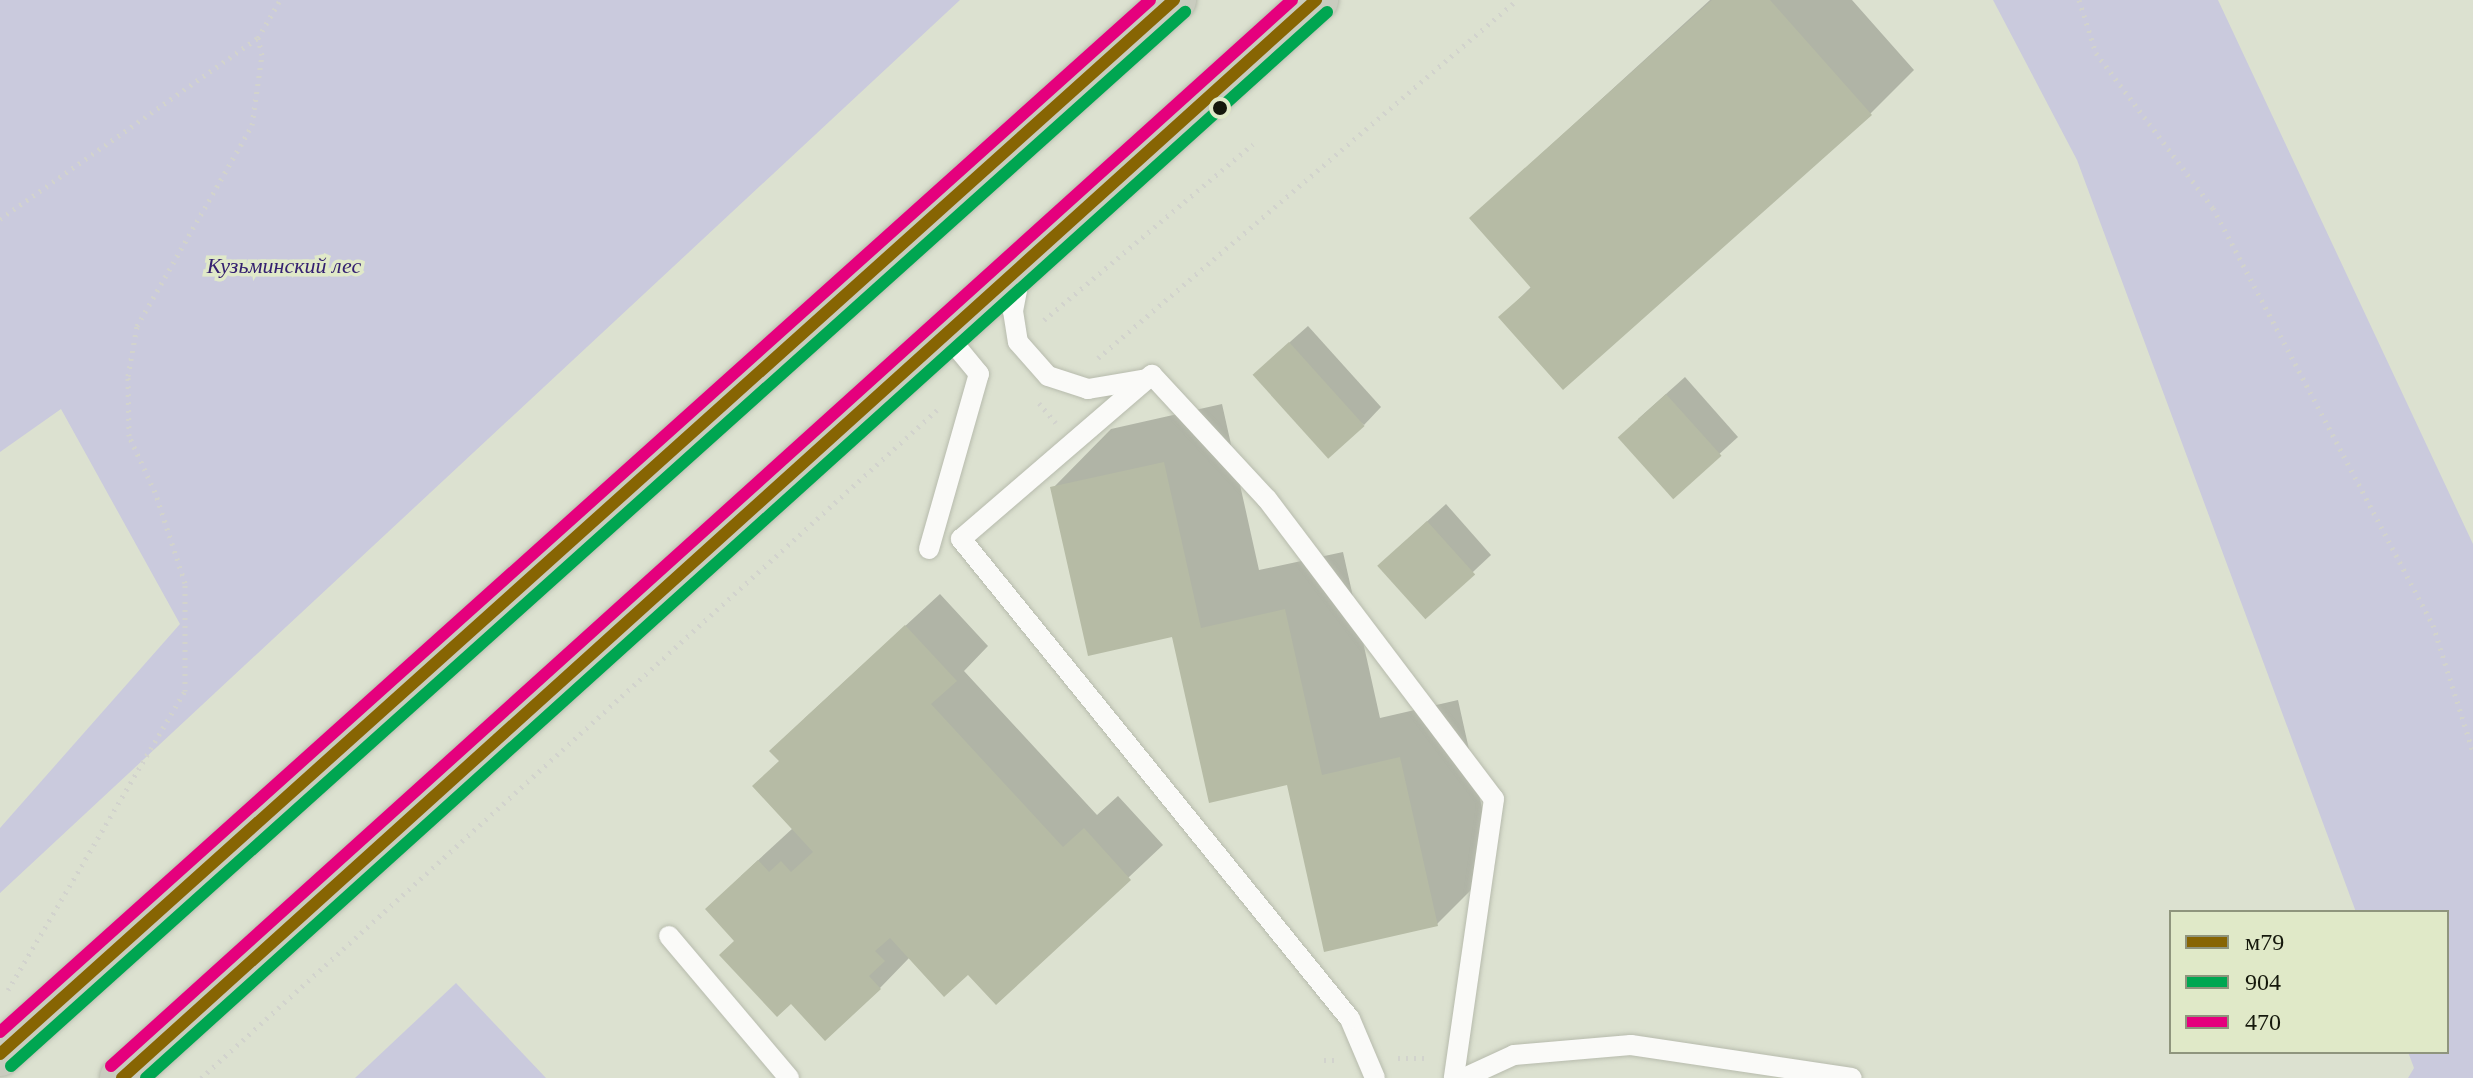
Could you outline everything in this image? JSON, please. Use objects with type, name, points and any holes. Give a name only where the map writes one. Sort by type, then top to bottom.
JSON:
[{"type":"highway","points":[[0,1054],[1174,0]]},
{"type":"highway","points":[[122,1078],[1316,0]]},
{"type":"lane","points":[[1021,266],[1013,311],[1018,342],[1048,376],[1088,389],[1148,379]]},
{"type":"lane","points":[[929,549],[979,374],[946,334]]},
{"type":"lane","points":[[1375,1078],[1350,1019],[961,539],[1152,375],[1267,499],[1494,799],[1454,1078]]},
{"type":"lane","points":[[669,936],[789,1078]]},
{"type":"lane","points":[[1464,1078],[1514,1055],[1631,1045],[1852,1078]]},
{"type":"path","points":[[0,219],[258,38],[280,0]]},
{"type":"path","points":[[1070,383],[1517,0]]},
{"type":"path","points":[[2079,0],[2096,53],[2213,208],[2433,625],[2473,752]]},
{"type":"path","points":[[0,1003],[185,691],[185,583],[155,492],[129,436],[128,376],[137,326],[252,125],[262,55],[258,38]]},
{"type":"path","points":[[1018,342],[1253,144]]},
{"type":"path","points":[[201,1078],[979,374]]},
{"type":"green space","name":"Кузьминский лес","points":[[0,0],[960,0],[0,893],[0,828],[180,624],[61,409],[0,452]]},
{"type":"green space","points":[[1993,0],[2218,0],[2473,544],[2473,1078],[2408,1078],[2414,1068],[2409,1054],[2449,1054],[2449,910],[2355,910],[2077,160]]},
{"type":"green space","points":[[456,983],[546,1078],[355,1078]]},
{"type":"building","points":[[1712,0],[1770,0],[1872,115],[1563,390],[1498,317],[1531,288],[1469,218]]},
{"type":"building","points":[[1289,342],[1365,426],[1328,459],[1253,375]]},
{"type":"building","points":[[1666,394],[1722,456],[1673,499],[1618,437]]},
{"type":"building","points":[[1164,462],[1201,628],[1285,609],[1322,775],[1400,757],[1438,926],[1324,952],[1287,785],[1209,803],[1172,637],[1088,656],[1050,487]]},
{"type":"building","points":[[1427,521],[1475,575],[1425,619],[1377,566]]},
{"type":"building","points":[[905,625],[957,681],[931,704],[1063,847],[1084,828],[1131,880],[996,1005],[968,975],[944,997],[890,938],[875,951],[885,961],[869,976],[881,989],[825,1041],[791,1004],[777,1017],[719,955],[734,941],[705,909],[758,860],[769,872],[781,861],[791,872],[813,852],[752,786],[779,761],[769,751]]},
{"type":"transit line","name":"470","points":[[0,1032],[1150,0]]},
{"type":"transit line","name":"м79","points":[[0,1054],[1174,0]]},
{"type":"transit line","name":"470","points":[[111,1066],[1292,0]]},
{"type":"transit line","name":"м79","points":[[122,1078],[1316,0]]},
{"type":"transit line","name":"904","points":[[11,1066],[1185,12]]},
{"type":"transit line","name":"904","points":[[146,1078],[1327,12]]}]
